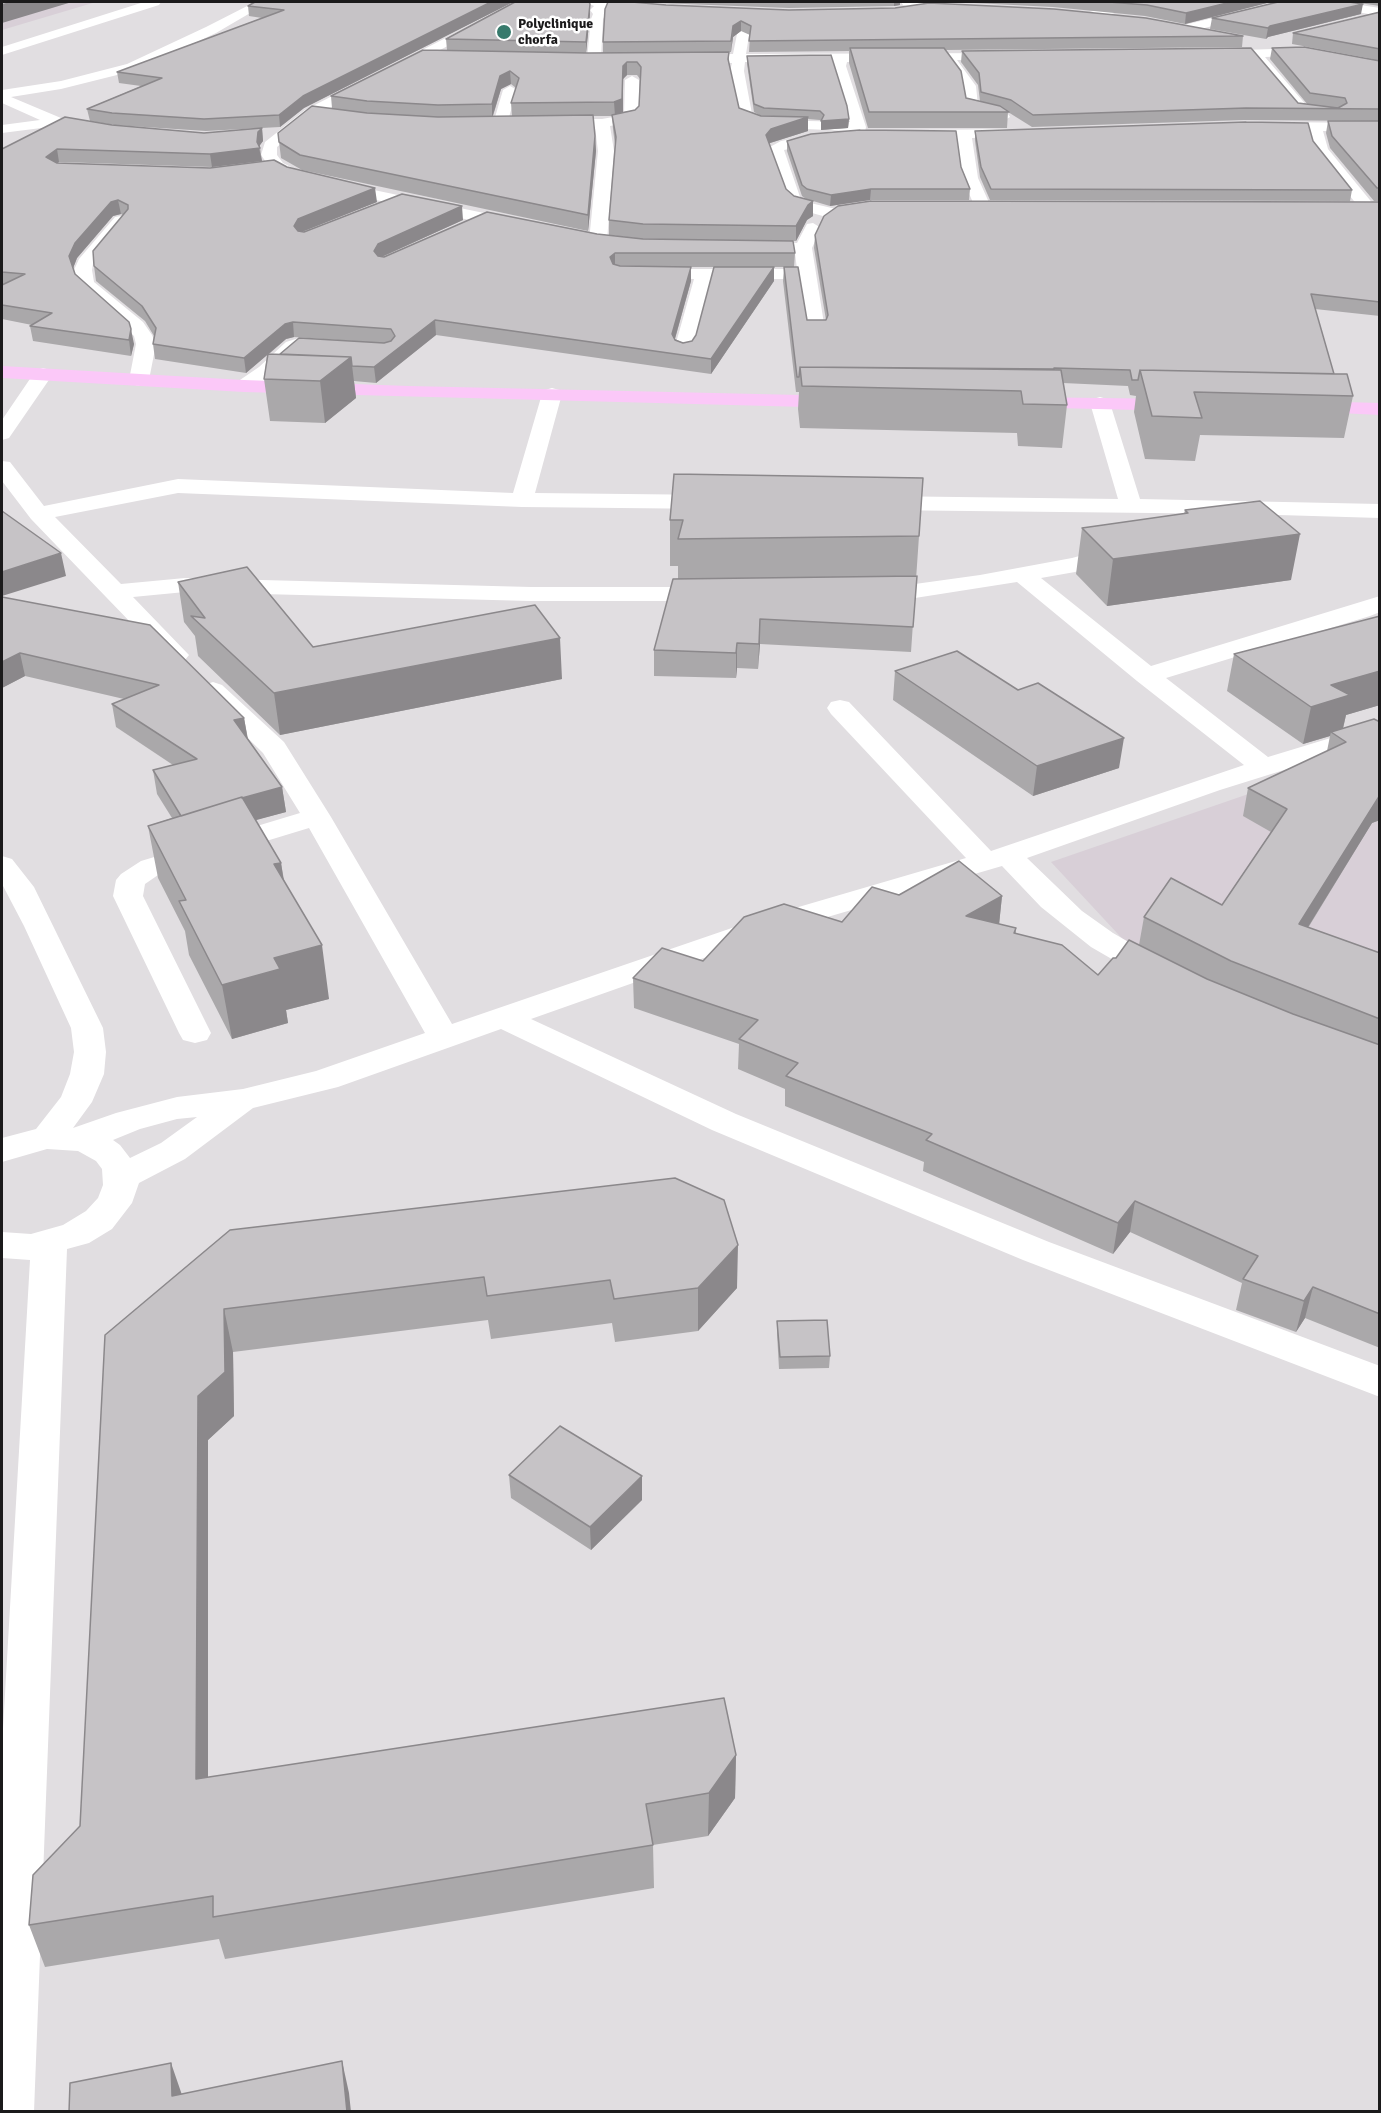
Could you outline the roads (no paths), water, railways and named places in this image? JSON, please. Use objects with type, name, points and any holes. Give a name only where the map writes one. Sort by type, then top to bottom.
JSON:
[{"type":"main road","points":[[2,372],[244,386],[862,402]]},
{"type":"main road","points":[[998,403],[1201,406]]},
{"type":"main road","points":[[1284,407],[1380,409]]},
{"type":"street","points":[[2,51],[155,2]]},
{"type":"street","points":[[2,96],[61,85],[132,67],[211,30],[263,2]]},
{"type":"street","points":[[525,2],[310,113],[270,146],[269,155],[277,166],[295,175],[399,201],[535,230]]},
{"type":"street","points":[[591,2],[666,9]]},
{"type":"street","points":[[1125,20],[1086,16],[1139,2]]},
{"type":"street","points":[[1213,34],[1180,28],[1291,2]]},
{"type":"street","points":[[1323,2],[1380,14]]},
{"type":"street","points":[[577,59],[599,59],[597,19],[600,13],[596,10],[607,3]]},
{"type":"street","points":[[904,7],[979,9]]},
{"type":"street","points":[[1353,21],[1380,14]]},
{"type":"street","points":[[744,29],[737,71],[745,116],[776,148],[793,199],[800,205],[838,211],[815,225],[807,235],[803,248],[816,330]]},
{"type":"street","points":[[1261,49],[1289,38]]},
{"type":"street","points":[[870,40],[876,57]]},
{"type":"street","points":[[760,134],[859,131],[884,135],[1031,133],[1010,119],[971,109],[969,86],[956,57],[956,40]]},
{"type":"street","points":[[1245,40],[1261,49],[1305,112],[1380,115]]},
{"type":"street","points":[[1196,55],[1261,49],[1309,53]]},
{"type":"street","points":[[422,56],[444,58]]},
{"type":"street","points":[[670,59],[1023,56]]},
{"type":"street","points":[[841,57],[839,66],[859,131]]},
{"type":"street","points":[[480,125],[602,123],[623,120],[632,114],[632,80]]},
{"type":"street","points":[[501,124],[510,90]]},
{"type":"street","points":[[2,96],[57,122]]},
{"type":"street","points":[[310,113],[333,116]]},
{"type":"street","points":[[2,129],[57,122],[114,131]]},
{"type":"street","points":[[600,242],[606,151],[602,123]]},
{"type":"street","points":[[1244,126],[1380,127]]},
{"type":"street","points":[[1314,127],[1321,150],[1374,208]]},
{"type":"street","points":[[776,148],[808,138],[859,131]]},
{"type":"street","points":[[263,135],[284,133]]},
{"type":"street","points":[[961,207],[989,207],[970,178],[964,135]]},
{"type":"street","points":[[254,170],[277,166]]},
{"type":"street","points":[[368,213],[399,201]]},
{"type":"street","points":[[1344,208],[1374,208]]},
{"type":"street","points":[[454,232],[484,219]]},
{"type":"street","points":[[121,221],[85,263],[83,270],[85,283],[91,290],[143,334],[146,344],[139,380]]},
{"type":"street","points":[[736,247],[803,248]]},
{"type":"street","points":[[633,273],[807,274]]},
{"type":"street","points":[[684,350],[704,274]]},
{"type":"street","points":[[244,386],[266,371],[293,346],[315,345]]},
{"type":"street","points":[[2,434],[43,375]]},
{"type":"street","points":[[522,500],[552,394]]},
{"type":"street","points":[[1100,403],[1142,522]]},
{"type":"street","points":[[2,468],[39,514],[114,592],[274,748],[317,817],[445,1039]]},
{"type":"street","points":[[39,514],[178,486],[522,500],[744,502]]},
{"type":"street","points":[[859,503],[1142,522],[1245,507],[1380,512]]},
{"type":"street","points":[[845,593],[915,591],[1075,565],[1124,551],[1142,522]]},
{"type":"street","points":[[1023,575],[1146,676],[1264,767]]},
{"type":"street","points":[[114,592],[185,585],[531,594],[734,595]]},
{"type":"street","points":[[1146,676],[1361,611],[1380,603]]},
{"type":"street","points":[[840,708],[996,858],[1102,940],[1145,966],[1184,985]]},
{"type":"street","points":[[81,1140],[128,1121],[177,1108],[243,1100],[326,1079],[772,924],[996,858],[1264,767],[1380,731]]},
{"type":"street","points":[[195,1034],[128,896],[130,880],[138,873],[160,863],[317,817]]},
{"type":"street","points":[[2,864],[19,888],[39,926],[87,1028],[90,1052],[82,1089],[47,1138]]},
{"type":"street","points":[[503,1018],[724,1122],[1036,1251],[1380,1382]]},
{"type":"street","points":[[120,1178],[172,1151],[243,1100]]},
{"type":"street","points":[[2,1151],[23,1143],[47,1138],[81,1140],[96,1145],[108,1153],[119,1168],[121,1185],[114,1203],[99,1220],[76,1234],[49,1244],[31,1247],[2,1245]]},
{"type":"street","points":[[7,2112],[49,1244]]},
{"type":"place","name":"Polyclinique chorfa","points":[[504,32]]}]
